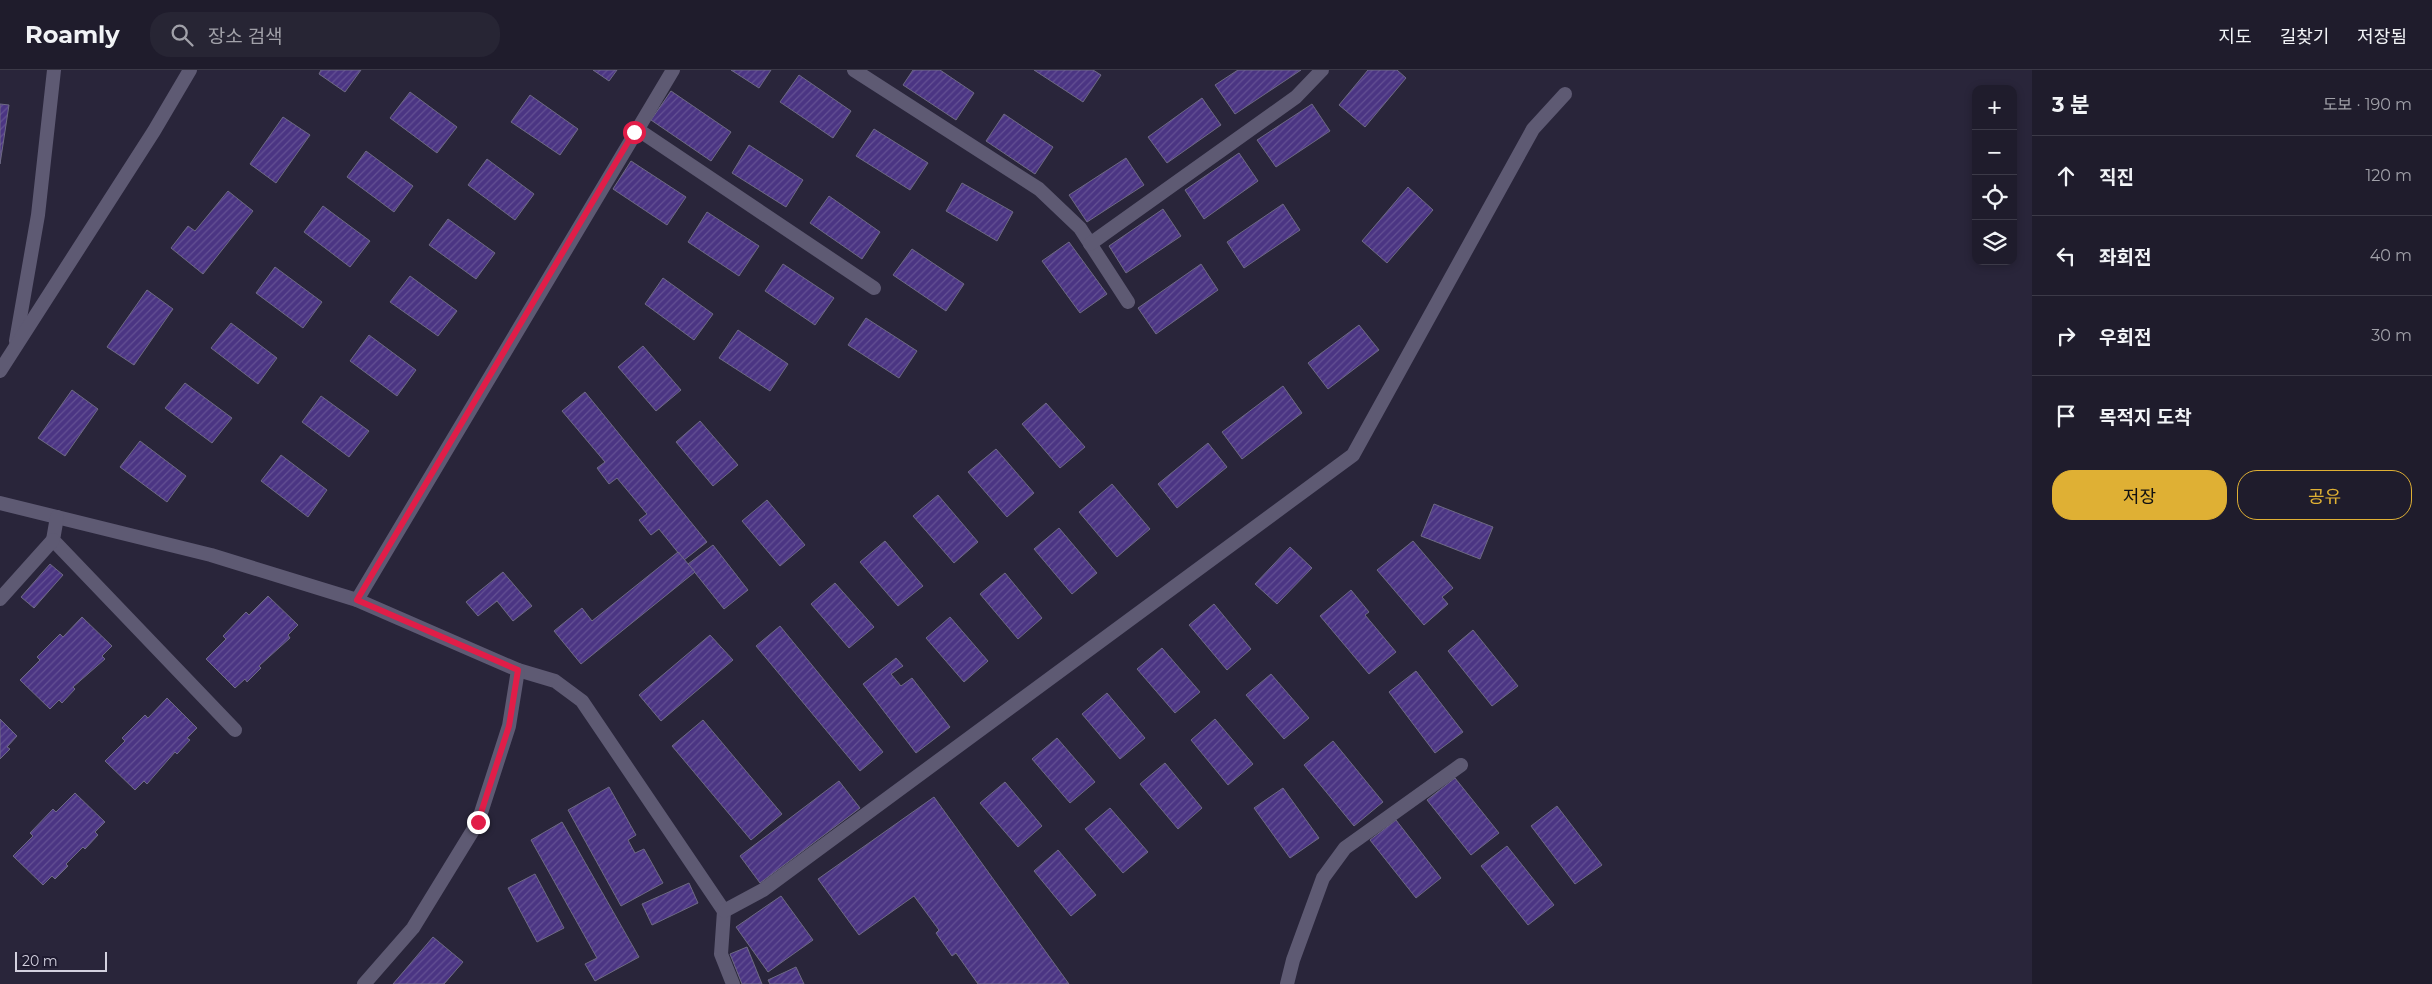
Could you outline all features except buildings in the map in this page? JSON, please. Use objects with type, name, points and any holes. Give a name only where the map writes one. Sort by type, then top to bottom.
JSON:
[{"type":"street","points":[[15,346],[38,216],[54,70]]},
{"type":"street","points":[[0,371],[154,131],[190,70]]},
{"type":"street","points":[[357,600],[636,129],[673,70]]},
{"type":"street","points":[[854,70],[1039,189],[1080,228],[1128,302]]},
{"type":"street","points":[[1090,244],[1296,98],[1322,70]]},
{"type":"street","points":[[724,911],[763,890],[1354,455],[1533,129],[1565,94]]},
{"type":"street","points":[[636,129],[874,288]]},
{"type":"street","points":[[0,503],[211,555],[357,600],[518,670],[554,681],[582,700],[724,911],[721,954],[733,984]]},
{"type":"street","points":[[0,599],[54,540],[58,516]]},
{"type":"street","points":[[54,540],[235,730]]},
{"type":"street","points":[[364,984],[413,928],[478,822],[509,726],[518,670]]},
{"type":"street","points":[[1287,984],[1292,960],[1323,878],[1346,848],[1461,765]]},
{"type":"route","points":[[478,822],[509,726],[518,670],[357,600],[634,132]]}]
